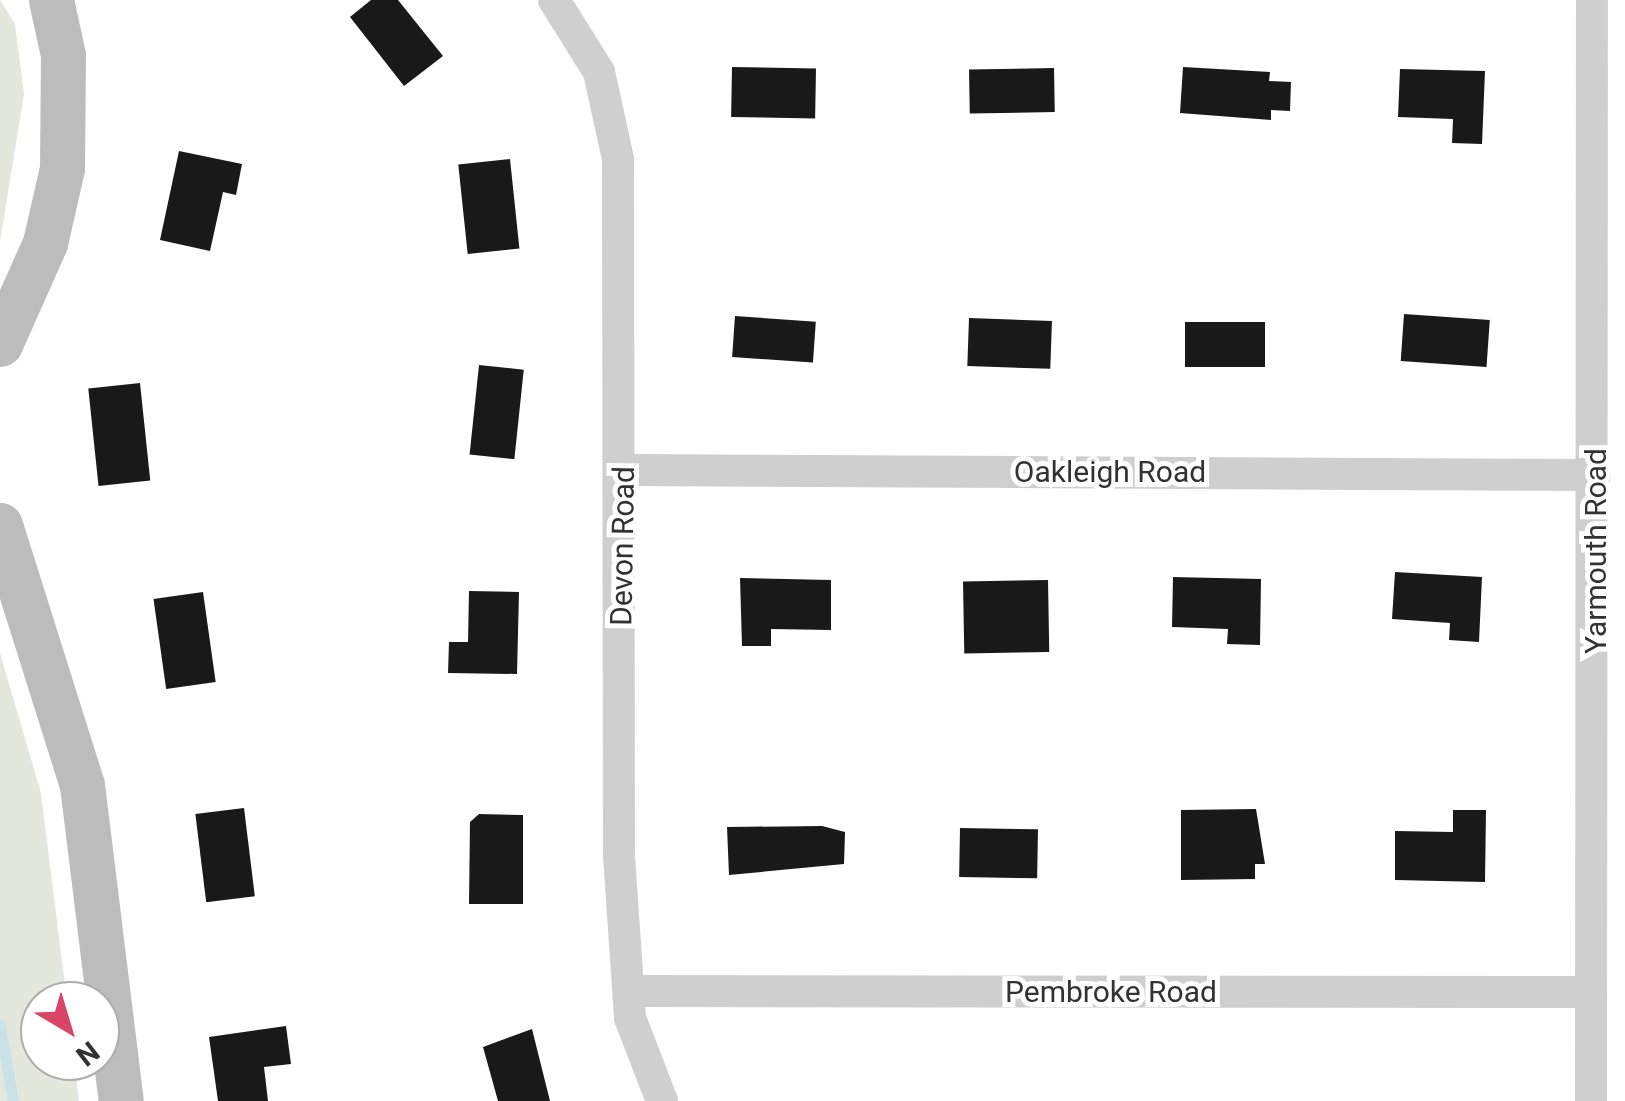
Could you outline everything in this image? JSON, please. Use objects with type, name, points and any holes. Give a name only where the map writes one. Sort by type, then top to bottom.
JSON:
[{"type":"street","points":[[0,344],[45,243],[62,168],[66,93],[51,0]]},
{"type":"street","name":"Yarmouth Road","points":[[1591,1101],[1596,475],[1592,0]]},
{"type":"street","name":"Devon Road","points":[[568,4],[599,72],[618,159],[625,470],[619,856],[633,991],[630,1018],[662,1101]]},
{"type":"street","name":"Oakleigh Road","points":[[625,470],[1596,475]]},
{"type":"street","points":[[0,525],[82,786],[121,1101]]},
{"type":"street","name":"Pembroke Road","points":[[633,991],[1589,992]]},
{"type":"shaded area","points":[[0,0],[15,24],[24,94],[0,242]]},
{"type":"shaded area","points":[[0,653],[41,793],[64,981],[20,981],[20,1081],[76,1081],[79,1101],[0,1101]]},
{"type":"building","points":[[371,0],[398,0],[443,56],[404,86],[350,17]]},
{"type":"building","points":[[732,67],[816,68],[815,118],[731,117]]},
{"type":"building","points":[[1183,67],[1270,72],[1269,81],[1291,82],[1290,111],[1271,110],[1271,120],[1180,113]]},
{"type":"building","points":[[1054,68],[1055,112],[970,113],[969,69]]},
{"type":"building","points":[[1400,69],[1485,71],[1482,144],[1452,143],[1453,119],[1398,117]]},
{"type":"building","points":[[179,151],[242,164],[236,195],[223,192],[210,251],[160,240]]},
{"type":"building","points":[[510,159],[519,249],[468,254],[458,164]]},
{"type":"building","points":[[1404,314],[1490,320],[1487,367],[1401,361]]},
{"type":"building","points":[[735,316],[816,322],[813,363],[732,357]]},
{"type":"building","points":[[969,318],[1052,321],[1050,369],[967,366]]},
{"type":"building","points":[[1185,322],[1265,322],[1265,367],[1185,367]]},
{"type":"building","points":[[479,365],[524,370],[514,459],[470,455]]},
{"type":"building","points":[[140,383],[150,480],[99,486],[88,388]]},
{"type":"building","points":[[1395,572],[1482,577],[1479,642],[1449,640],[1450,623],[1392,619]]},
{"type":"building","points":[[1173,577],[1261,579],[1260,645],[1227,644],[1228,629],[1172,627]]},
{"type":"building","points":[[740,578],[831,580],[831,630],[771,629],[771,646],[742,646]]},
{"type":"building","points":[[1048,580],[1049,652],[964,653],[963,581]]},
{"type":"building","points":[[469,591],[519,592],[517,674],[448,673],[449,642],[468,642]]},
{"type":"building","points":[[203,592],[216,682],[166,689],[153,599]]},
{"type":"building","points":[[244,808],[255,896],[206,902],[195,814]]},
{"type":"building","points":[[1256,809],[1265,864],[1255,864],[1255,879],[1181,880],[1181,810]]},
{"type":"building","points":[[1453,810],[1486,810],[1485,882],[1395,880],[1395,831],[1453,832]]},
{"type":"building","points":[[479,814],[523,815],[523,904],[469,904],[470,822]]},
{"type":"building","points":[[822,826],[845,832],[844,864],[729,875],[727,827]]},
{"type":"building","points":[[960,828],[1038,829],[1037,878],[959,877]]},
{"type":"building","points":[[286,1026],[291,1064],[264,1067],[268,1101],[218,1101],[209,1037]]},
{"type":"building","points":[[532,1029],[550,1101],[498,1101],[483,1047]]},
{"type":"waterway","points":[[0,1025],[13,1101]]}]
